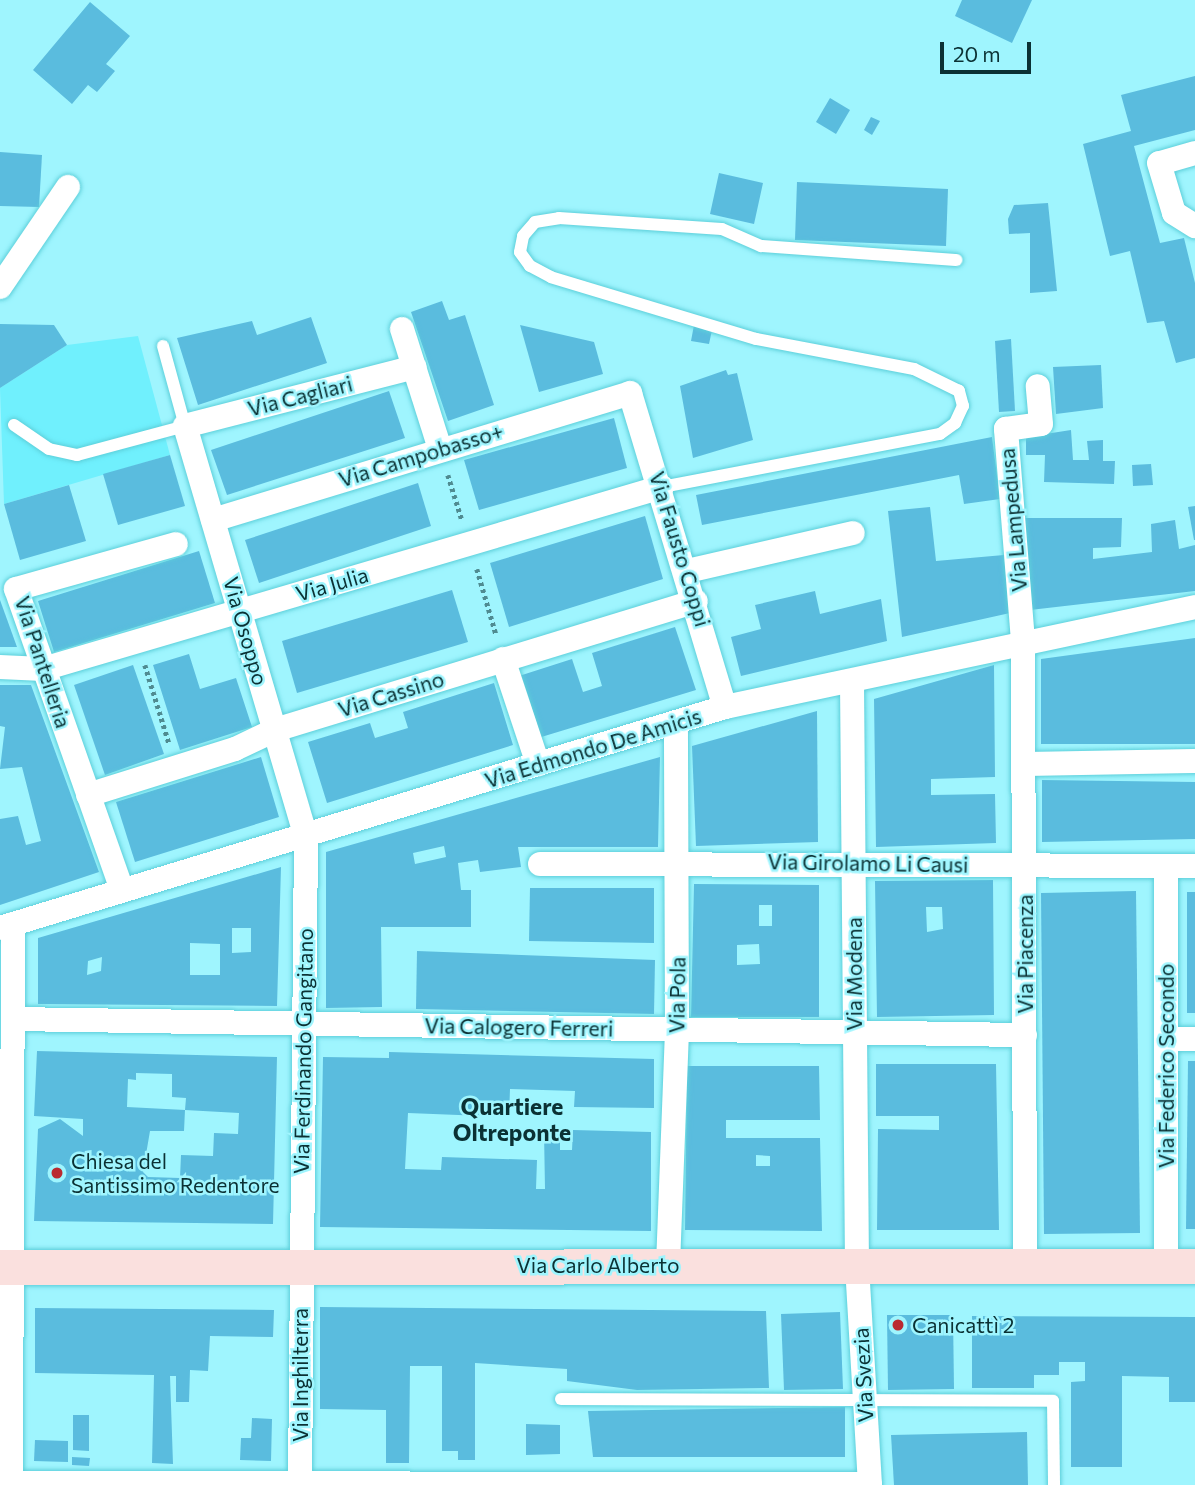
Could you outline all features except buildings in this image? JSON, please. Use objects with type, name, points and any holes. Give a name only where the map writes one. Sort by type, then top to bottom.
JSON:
[{"type":"main road","name":"Via Carlo Alberto","points":[[6,1267],[301,1264],[1180,1266]]},
{"type":"street","points":[[1195,153],[1159,163],[1174,213],[1195,226]]},
{"type":"street","points":[[0,288],[68,187]]},
{"type":"street","points":[[402,329],[440,449]]},
{"type":"street","name":"Via Cagliari","points":[[185,426],[415,367]]},
{"type":"street","name":"Via Lampedusa","points":[[1023,641],[1006,429],[1041,424],[1038,386]]},
{"type":"street","name":"Via Fausto Coppi","points":[[630,393],[662,487],[725,707]]},
{"type":"street","name":"Via Campobasso+","points":[[214,520],[630,393]]},
{"type":"street","name":"Via Osoppo","points":[[185,426],[306,837]]},
{"type":"street","name":"Via Julia","points":[[0,667],[43,668],[662,487]]},
{"type":"street","points":[[687,571],[853,533]]},
{"type":"street","name":"Via Pantelleria","points":[[122,890],[16,589],[176,544]]},
{"type":"street","name":"Via Cassino","points":[[88,795],[177,767],[275,730],[696,601]]},
{"type":"street","name":"Via Edmondo De Amicis","points":[[7,926],[306,837],[725,707],[852,682],[1023,641],[1195,607]]},
{"type":"street","name":"Via Piacenza","points":[[1023,641],[1026,1267]]},
{"type":"street","points":[[503,659],[538,764]]},
{"type":"street","name":"Via Modena","points":[[852,682],[857,1266]]},
{"type":"street","name":"Via Pola","points":[[668,1265],[677,1030],[676,724]]},
{"type":"street","points":[[1024,764],[1195,761]]},
{"type":"street","name":"Via Ferdinando Gangitano","points":[[301,1264],[306,837]]},
{"type":"street","name":"Via Girolamo Li Causi","points":[[540,864],[678,861],[1195,866]]},
{"type":"street","name":"Via Federico Secondo","points":[[1166,866],[1167,1039],[1180,1266]]},
{"type":"street","points":[[7,926],[13,1019],[6,1267],[7,1484],[870,1485]]},
{"type":"street","name":"Via Calogero Ferreri","points":[[13,1019],[1025,1035]]},
{"type":"street","points":[[1167,1039],[1195,1039]]},
{"type":"street","name":"Via Inghilterra","points":[[300,1484],[301,1264]]},
{"type":"street","name":"Via Svezia","points":[[857,1266],[870,1485]]},
{"type":"lane","points":[[662,487],[940,434],[955,423],[963,406],[959,391],[914,369],[756,339],[551,277],[530,266],[520,252],[523,236],[535,222],[559,218],[722,229],[761,246],[957,260]]},
{"type":"lane","points":[[14,425],[49,449],[77,455],[185,426],[163,346]]},
{"type":"lane","points":[[561,1399],[864,1398],[1053,1401],[1054,1485]]},
{"type":"path","points":[[137,641],[177,767]]},
{"type":"shaded area","points":[[138,336],[170,455],[4,504],[0,388],[67,345]]},
{"type":"place","name":"Chiesa del Santissimo Redentore","points":[[57,1173]]},
{"type":"place","name":"Canicattì 2","points":[[898,1325]]},
{"type":"district","name":"Quartiere Oltreponte","points":[[512,1119]]}]
